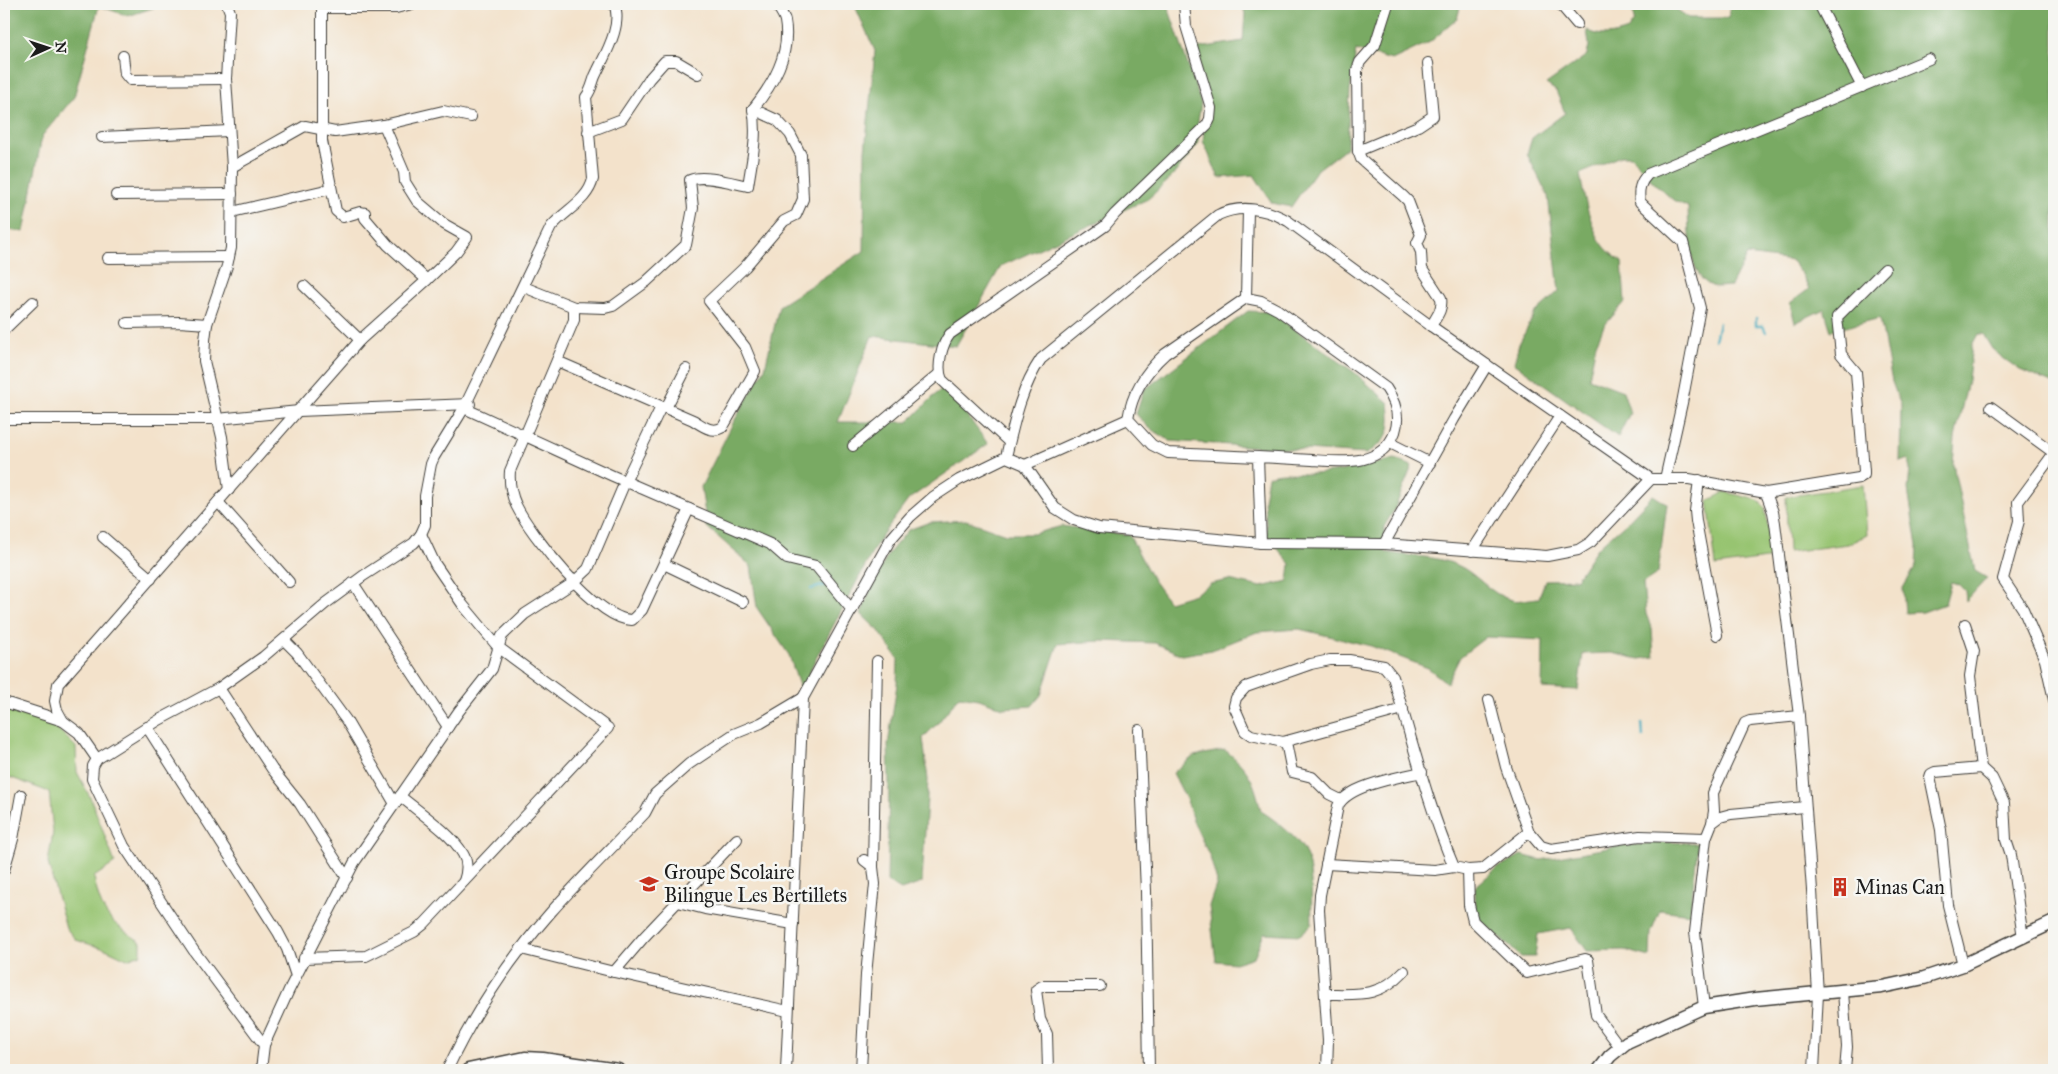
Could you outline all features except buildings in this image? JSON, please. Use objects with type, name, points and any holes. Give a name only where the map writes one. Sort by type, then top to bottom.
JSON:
[{"type":"main road","points":[[1599,1070],[1620,1047],[1651,1030],[1704,1007],[1755,999],[1818,994],[1899,984],[1924,978],[1963,965],[2054,922]]},
{"type":"main road","points":[[468,1070],[525,1058],[618,1070]]},
{"type":"street","points":[[228,4],[230,12],[226,79],[232,167],[229,257],[207,324],[204,340],[204,361],[217,419],[229,490]]},
{"type":"street","points":[[412,4],[396,8],[323,6],[323,149],[330,189],[336,212],[339,216],[342,217],[360,212],[365,213],[365,218],[388,245],[427,280]]},
{"type":"street","points":[[264,1045],[194,950],[124,846],[92,779],[93,766],[97,759],[147,727],[219,688],[284,640],[310,615],[353,583],[414,543],[421,534],[425,525],[425,496],[431,464],[467,405],[551,227],[589,191],[593,179],[586,98],[593,88],[596,74],[615,26],[618,11],[614,4]]},
{"type":"street","points":[[524,287],[574,307],[606,308],[612,306],[646,282],[686,245],[694,208],[690,180],[696,178],[723,180],[748,186],[756,147],[753,108],[772,82],[784,55],[785,20],[776,4]]},
{"type":"street","points":[[1009,442],[942,380],[940,374],[944,345],[950,334],[1105,226],[1128,200],[1207,125],[1210,119],[1210,108],[1186,26],[1184,4]]},
{"type":"street","points":[[1388,4],[1375,45],[1360,62],[1357,70],[1358,150],[1365,164],[1408,202],[1421,235],[1417,242],[1421,252],[1420,265],[1441,298],[1442,303],[1441,309],[1431,326]]},
{"type":"street","points":[[1560,4],[1577,24]]},
{"type":"street","points":[[1819,4],[1862,87]]},
{"type":"street","points":[[123,56],[125,74],[130,80],[226,79]]},
{"type":"street","points":[[1665,479],[1700,308],[1683,242],[1640,202],[1640,186],[1648,174],[1930,59]]},
{"type":"street","points":[[588,132],[622,119],[649,79],[665,61],[676,61],[698,74]]},
{"type":"street","points":[[1358,150],[1418,126],[1433,116],[1428,63]]},
{"type":"street","points":[[557,361],[709,429],[719,429],[723,426],[755,371],[745,347],[709,301],[745,267],[784,221],[796,215],[803,199],[801,155],[790,134],[777,120],[753,108]]},
{"type":"street","points":[[232,167],[305,126],[336,132],[384,125],[443,111],[471,117]]},
{"type":"street","points":[[63,722],[55,701],[58,684],[360,340],[427,280],[456,252],[467,237],[444,224],[417,201],[405,182],[404,172],[384,125]]},
{"type":"street","points":[[102,137],[229,131]]},
{"type":"street","points":[[232,212],[330,189]]},
{"type":"street","points":[[116,195],[232,194]]},
{"type":"street","points":[[1246,298],[1248,210]]},
{"type":"street","points":[[1006,457],[1014,422],[1032,372],[1041,359],[1218,215],[1226,212],[1248,210],[1276,214],[1288,221],[1431,326],[1651,479],[1680,478],[1699,480],[1766,493],[1859,478],[1864,475],[1856,372],[1841,354],[1837,317],[1885,269]]},
{"type":"street","points":[[108,258],[229,257]]},
{"type":"street","points":[[304,286],[360,340]]},
{"type":"street","points":[[1246,298],[1261,302],[1278,310],[1386,388],[1394,399],[1396,429],[1390,443],[1382,451],[1368,458],[1350,462],[1168,453],[1152,445],[1128,419],[1131,402],[1153,365],[1165,354],[1246,298]]},
{"type":"street","points":[[4,330],[33,302]]},
{"type":"street","points":[[574,307],[574,320],[524,434],[510,471],[510,482],[517,507],[546,550],[573,582],[609,611],[626,620],[632,620],[642,610],[688,509]]},
{"type":"street","points":[[127,323],[179,322],[207,324]]},
{"type":"street","points":[[1384,544],[1454,419],[1487,365]]},
{"type":"street","points":[[261,1070],[264,1045],[304,958],[354,863],[448,727],[492,669],[502,636],[525,614],[573,582],[591,564],[625,482],[663,408],[686,369]]},
{"type":"street","points":[[853,446],[940,374]]},
{"type":"street","points":[[4,419],[217,419],[298,411],[467,405],[625,482],[770,544],[788,560],[816,566],[852,610]]},
{"type":"street","points":[[1992,407],[2054,453],[2018,502],[2019,521],[2003,579],[2023,609],[2045,660],[2054,700]]},
{"type":"street","points":[[1472,550],[1560,416]]},
{"type":"street","points":[[1025,465],[1128,419]]},
{"type":"street","points":[[1390,443],[1430,463]]},
{"type":"street","points":[[1006,457],[1025,465],[1055,508],[1074,520],[1099,528],[1261,543],[1384,544],[1547,556],[1578,550],[1591,542],[1651,479]]},
{"type":"street","points":[[786,1070],[803,698],[890,540],[910,517],[946,489],[1006,457]]},
{"type":"street","points":[[1258,457],[1261,543]]},
{"type":"street","points":[[1699,480],[1695,511],[1696,521],[1717,635]]},
{"type":"street","points":[[1766,493],[1776,523],[1799,716],[1818,994],[1814,1070]]},
{"type":"street","points":[[218,502],[289,582]]},
{"type":"street","points":[[304,958],[366,956],[414,932],[464,882],[608,728],[498,646],[463,605],[435,564],[421,534]]},
{"type":"street","points":[[103,537],[151,579]]},
{"type":"street","points":[[664,564],[743,602]]},
{"type":"street","points":[[353,583],[448,727]]},
{"type":"street","points":[[1965,624],[1974,651],[1970,676],[1981,768],[1992,778],[2004,803],[2006,840],[2011,855],[2023,938]]},
{"type":"street","points":[[284,640],[296,653],[346,720],[398,800],[440,828],[463,854],[466,868],[464,882]]},
{"type":"street","points":[[1403,709],[1283,742],[1251,735],[1246,731],[1234,706],[1236,698],[1246,687],[1311,664],[1330,660],[1349,660],[1384,666],[1393,677],[1403,709],[1433,809],[1454,867]]},
{"type":"street","points":[[861,1070],[866,975],[875,884],[873,867],[877,661]]},
{"type":"street","points":[[219,688],[272,769],[300,804],[347,878]]},
{"type":"street","points":[[447,1070],[462,1038],[489,993],[521,949],[551,912],[645,813],[655,794],[689,764],[734,734],[761,723],[803,698]]},
{"type":"street","points":[[1488,700],[1506,767],[1529,832],[1541,846],[1551,849],[1640,836],[1706,838]]},
{"type":"street","points":[[4,702],[63,722],[79,733],[97,759]]},
{"type":"street","points":[[1704,1007],[1695,932],[1706,838],[1714,811],[1713,793],[1745,723],[1799,716]]},
{"type":"street","points":[[147,727],[278,932],[288,949],[296,976]]},
{"type":"street","points":[[1139,730],[1146,892],[1149,1070]]},
{"type":"street","points":[[1283,742],[1287,746],[1292,772],[1312,778],[1329,794],[1341,800]]},
{"type":"street","points":[[1963,965],[1948,905],[1940,830],[1930,777],[1931,774],[1936,772],[1981,768]]},
{"type":"street","points":[[1326,1070],[1328,1040],[1319,910],[1320,895],[1338,806],[1341,800],[1375,784],[1422,772]]},
{"type":"street","points":[[4,870],[13,839],[21,794]]},
{"type":"street","points":[[1712,823],[1720,817],[1732,814],[1805,807]]},
{"type":"street","points":[[1326,864],[1436,870],[1454,867],[1468,870],[1483,869],[1529,832]]},
{"type":"street","points":[[614,972],[644,937],[737,840]]},
{"type":"street","points":[[864,860],[873,867]]},
{"type":"street","points":[[1468,870],[1469,905],[1473,921],[1522,969],[1527,972],[1533,972],[1556,965],[1588,960],[1596,1015],[1620,1047]]},
{"type":"street","points":[[678,902],[705,909],[793,924]]},
{"type":"street","points":[[521,949],[788,1011]]},
{"type":"street","points":[[1325,994],[1370,993],[1390,986],[1404,971]]},
{"type":"street","points":[[1048,1070],[1047,1034],[1040,1019],[1036,990],[1042,986],[1100,986]]},
{"type":"street","points":[[1843,991],[1846,1070]]},
{"type":"green space","points":[[4,4],[165,4],[128,16],[99,6],[74,97],[42,136],[24,232],[4,229]]},
{"type":"green space","points":[[854,4],[1167,4],[1201,103],[1198,122],[1198,144],[1171,178],[1148,199],[1001,266],[956,346],[872,336],[838,422],[908,422],[945,385],[988,444],[909,499],[880,538],[812,666],[803,698],[789,655],[757,608],[751,566],[707,527],[701,487],[733,423],[765,368],[779,306],[864,251],[865,151],[875,51]]},
{"type":"green space","points":[[1241,4],[1461,4],[1457,19],[1430,42],[1392,60],[1356,50],[1350,91],[1347,147],[1316,171],[1291,207],[1272,203],[1254,175],[1219,178],[1203,141],[1206,107],[1187,53],[1199,48],[1243,41],[1245,13]]},
{"type":"green space","points":[[1632,4],[1669,4],[1689,18],[1728,18],[1731,4],[2054,4],[2054,384],[2020,370],[1992,349],[1983,334],[1978,334],[1972,345],[1968,380],[1955,438],[1953,464],[1975,571],[1987,578],[1966,601],[1965,591],[1958,584],[1951,582],[1945,604],[1923,612],[1905,613],[1903,588],[1916,566],[1917,546],[1908,490],[1910,469],[1908,459],[1900,462],[1901,406],[1892,382],[1880,318],[1831,331],[1824,309],[1795,323],[1790,303],[1809,289],[1803,276],[1792,261],[1747,255],[1731,286],[1712,286],[1704,281],[1698,273],[1691,251],[1688,207],[1673,200],[1652,181],[1631,156],[1620,156],[1580,174],[1585,201],[1595,231],[1606,248],[1622,262],[1625,302],[1604,326],[1596,344],[1589,378],[1623,391],[1630,413],[1618,437],[1514,363],[1519,344],[1535,313],[1559,291],[1548,196],[1527,154],[1532,138],[1565,113],[1556,91],[1546,84],[1587,55],[1589,45],[1587,30],[1592,33],[1608,35],[1628,30],[1634,21]]},
{"type":"green space","points":[[1248,311],[1271,312],[1354,372],[1389,403],[1390,420],[1388,433],[1374,449],[1366,454],[1170,441],[1148,427],[1136,414],[1144,390]]},
{"type":"green space","points":[[1395,459],[1412,466],[1395,508],[1384,527],[1385,552],[1430,558],[1457,565],[1471,573],[1497,594],[1515,600],[1539,598],[1545,580],[1576,579],[1597,548],[1627,522],[1653,495],[1667,504],[1658,573],[1643,583],[1646,614],[1652,629],[1654,657],[1639,659],[1612,653],[1583,654],[1578,690],[1542,688],[1543,640],[1486,637],[1460,657],[1447,683],[1428,668],[1371,646],[1299,629],[1257,632],[1212,650],[1182,655],[1155,643],[1101,641],[1058,644],[1041,695],[1032,706],[1003,708],[979,699],[959,696],[938,723],[923,738],[928,780],[922,883],[901,890],[887,882],[888,745],[897,684],[898,659],[879,631],[861,614],[874,581],[889,553],[908,530],[930,522],[966,520],[1006,534],[1033,534],[1062,526],[1129,535],[1153,580],[1169,602],[1195,594],[1210,584],[1229,580],[1261,587],[1288,581],[1290,564],[1267,535],[1264,500],[1268,476],[1280,473],[1314,474],[1335,472]]},
{"type":"green space","points":[[1863,485],[1867,535],[1848,544],[1788,552],[1786,497]]},
{"type":"green space","points":[[1725,492],[1758,500],[1765,508],[1773,558],[1716,566],[1708,501]]},
{"type":"green space","points":[[4,708],[54,725],[76,747],[77,772],[91,799],[115,863],[94,877],[100,900],[108,916],[141,942],[141,954],[127,959],[108,950],[76,940],[66,928],[48,863],[53,832],[49,792],[4,775]]},
{"type":"green space","points":[[1225,750],[1246,770],[1256,792],[1261,811],[1283,827],[1302,847],[1306,854],[1311,884],[1312,924],[1300,935],[1264,933],[1254,957],[1235,963],[1216,961],[1209,906],[1217,882],[1210,857],[1193,821],[1187,801],[1173,773],[1194,756]]},
{"type":"green space","points":[[1661,842],[1698,843],[1690,914],[1660,910],[1651,932],[1650,957],[1624,950],[1587,951],[1571,928],[1538,934],[1535,957],[1521,957],[1476,916],[1475,887],[1497,868],[1521,855],[1541,860],[1613,847]]},
{"type":"waterway","points":[[1756,318],[1756,326],[1763,326],[1766,332]]},
{"type":"waterway","points":[[1715,340],[1719,323]]},
{"type":"waterway","points":[[811,589],[826,585]]},
{"type":"waterway","points":[[1642,723],[1643,737]]},
{"type":"place","name":"Groupe Scolaire Bilingue Les Bertillets","points":[[649,884]]},
{"type":"place","name":"Minas Can","points":[[1840,887]]}]
